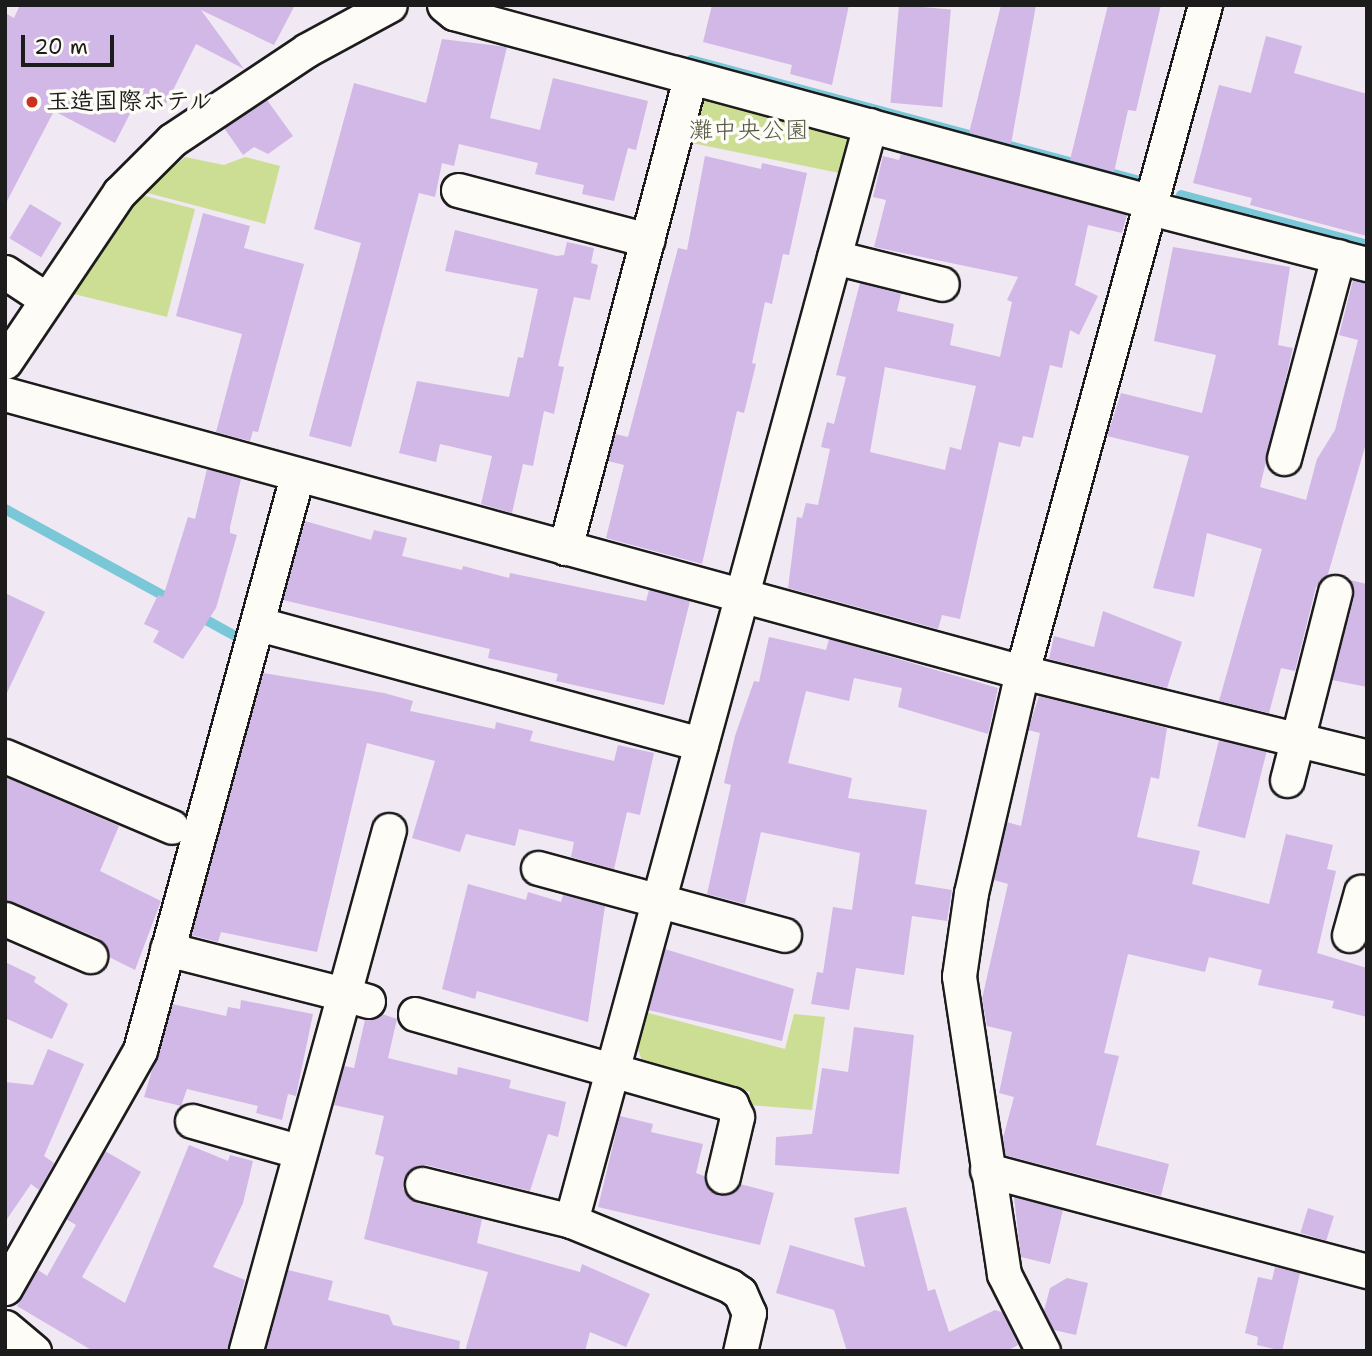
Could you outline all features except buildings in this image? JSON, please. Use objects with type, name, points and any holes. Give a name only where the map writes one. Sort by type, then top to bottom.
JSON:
[{"type":"street","points":[[5,362],[119,193],[172,141],[307,50],[390,5]]},
{"type":"street","points":[[444,5],[453,13],[870,125],[1352,260],[1284,458]]},
{"type":"street","points":[[1043,1351],[1004,1274],[959,976],[974,880],[1022,672],[1205,5]]},
{"type":"street","points":[[565,548],[690,78]]},
{"type":"street","points":[[571,1221],[615,1068],[870,125]]},
{"type":"street","points":[[458,190],[647,240]]},
{"type":"street","points":[[834,257],[942,284]]},
{"type":"street","points":[[5,272],[46,299]]},
{"type":"street","points":[[5,394],[297,476],[1022,672],[1295,743],[1367,757]]},
{"type":"street","points":[[5,1288],[140,1050],[259,624],[297,476]]},
{"type":"street","points":[[1287,780],[1335,592]]},
{"type":"street","points":[[259,624],[701,744]]},
{"type":"street","points":[[5,756],[172,827]]},
{"type":"street","points":[[246,1351],[297,1151],[356,998],[389,830]]},
{"type":"street","points":[[538,869],[784,935]]},
{"type":"street","points":[[1349,935],[1365,885]]},
{"type":"street","points":[[5,919],[90,956]]},
{"type":"street","points":[[167,949],[356,998]]},
{"type":"street","points":[[415,1014],[615,1068],[731,1104],[737,1117],[723,1176]]},
{"type":"street","points":[[192,1121],[297,1151]]},
{"type":"street","points":[[987,1170],[1367,1271]]},
{"type":"street","points":[[422,1184],[571,1221],[740,1293],[749,1313],[740,1351]]},
{"type":"street","points":[[5,1327],[34,1351]]},
{"type":"green space","name":"灘中央公園","points":[[709,95],[850,129],[849,175],[687,142],[697,100]]},
{"type":"green space","points":[[185,157],[224,165],[245,157],[280,166],[265,224],[144,192]]},
{"type":"green space","points":[[141,195],[195,209],[167,317],[74,294]]},
{"type":"green space","points":[[641,1011],[785,1049],[794,1014],[825,1017],[812,1110],[748,1105],[750,1092],[644,1066],[634,1038]]},
{"type":"waterway","points":[[691,60],[1140,181]]},
{"type":"waterway","points":[[1181,195],[1367,245]]},
{"type":"waterway","points":[[5,509],[175,602]]},
{"type":"waterway","points":[[197,615],[239,638]]},
{"type":"place","name":"玉造国際ホテル","points":[[32,102]]}]
